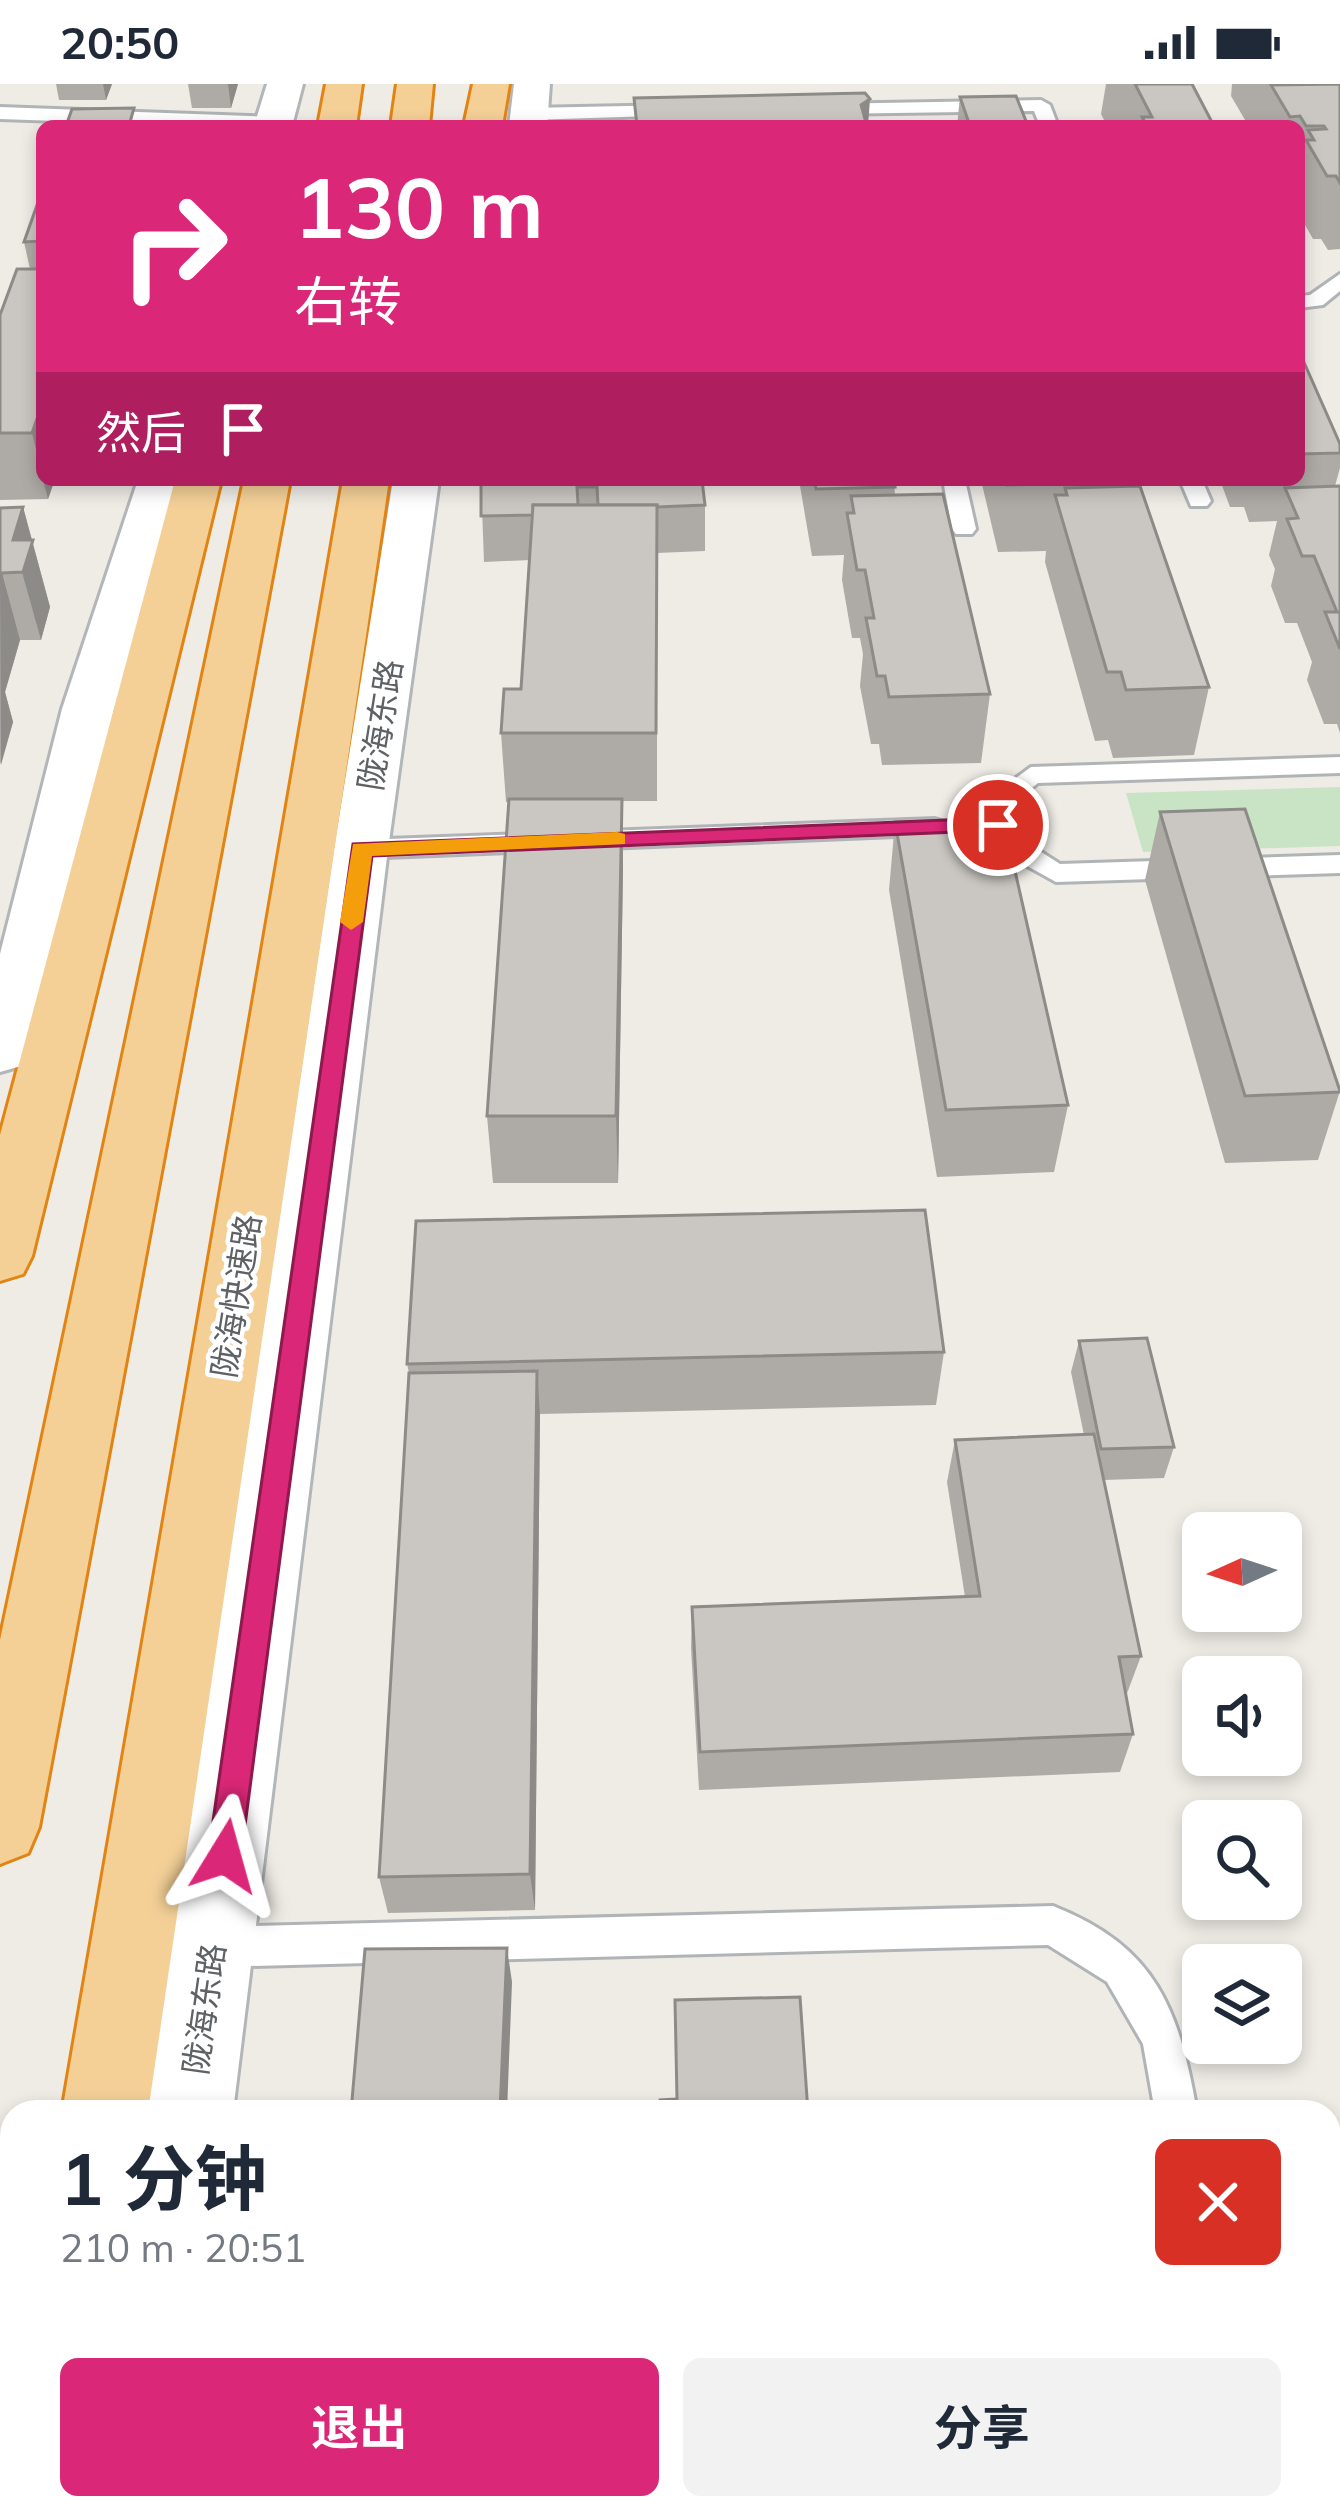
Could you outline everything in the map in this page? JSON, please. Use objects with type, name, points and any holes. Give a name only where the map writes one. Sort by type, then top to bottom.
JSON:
[{"type":"highway","points":[[338,120],[344,84]]},
{"type":"highway","points":[[411,120],[415,84]]},
{"type":"highway","points":[[483,120],[491,84]]},
{"type":"highway","points":[[0,1256],[195,486]]},
{"type":"highway","points":[[0,1827],[266,486]]},
{"type":"highway","name":"陇海快速路","points":[[107,2100],[365,486]]},
{"type":"street","points":[[275,120],[285,84]]},
{"type":"street","points":[[0,1051],[11,978],[158,486]]},
{"type":"street","name":"陇海东路","points":[[192,2100],[361,849],[415,486]]},
{"type":"lane","points":[[808,109],[1040,105],[1046,120]]},
{"type":"lane","points":[[530,108],[692,111]]},
{"type":"lane","points":[[0,113],[174,120]]},
{"type":"lane","points":[[1305,302],[1316,301],[1340,280]]},
{"type":"lane","points":[[954,486],[964,529]]},
{"type":"lane","points":[[1340,765],[1031,775],[996,802],[998,825],[1016,854],[1056,873],[1340,863]]},
{"type":"lane","points":[[361,849],[998,825]]},
{"type":"lane","points":[[212,1947],[1053,1925],[1122,1968],[1163,2038],[1174,2100]]},
{"type":"green space","points":[[1340,787],[1340,846],[1143,852],[1126,793]]},
{"type":"building","points":[[1135,84],[1192,84],[1211,120],[1142,117],[1152,117]]},
{"type":"building","points":[[1340,84],[1340,183],[1336,176],[1327,176],[1306,140],[1314,140],[1308,130],[1326,129],[1324,126],[1306,126],[1300,116],[1290,117],[1271,85]]},
{"type":"building","points":[[865,93],[870,99],[861,105],[865,120],[636,120],[634,98]]},
{"type":"building","points":[[1016,96],[1026,120],[968,120],[960,97]]},
{"type":"building","points":[[134,108],[131,120],[68,120],[72,109]]},
{"type":"building","points":[[36,208],[36,241],[24,242]]},
{"type":"building","points":[[17,269],[36,269],[36,422],[32,433],[0,433],[0,315]]},
{"type":"building","points":[[1305,365],[1340,444],[1340,453],[1305,454]]},
{"type":"building","points":[[481,486],[703,486],[705,505],[598,505],[597,487],[577,487],[578,505],[533,505],[533,515],[481,516]]},
{"type":"building","points":[[815,486],[895,487],[816,489]]},
{"type":"building","points":[[1140,486],[1209,687],[1126,690],[1121,672],[1107,672],[1055,495],[1067,495],[1065,488]]},
{"type":"building","points":[[1340,486],[1340,649],[1325,612],[1337,612],[1314,556],[1302,556],[1287,519],[1298,518],[1285,488]]},
{"type":"building","points":[[943,494],[990,694],[889,697],[885,676],[877,676],[866,618],[874,618],[865,570],[857,570],[847,513],[854,513],[851,496]]},
{"type":"building","points":[[533,505],[657,505],[656,733],[501,733],[504,689],[521,689]]},
{"type":"building","points":[[23,507],[13,540],[33,540],[23,572],[2,573],[0,578],[0,508]]},
{"type":"building","points":[[509,799],[622,799],[616,1116],[487,1116]]},
{"type":"building","points":[[1245,809],[1340,1092],[1245,1096],[1160,812]]},
{"type":"building","points":[[1003,818],[1068,1105],[946,1110],[895,822]]},
{"type":"building","points":[[925,1210],[944,1352],[407,1364],[416,1221]]},
{"type":"building","points":[[1147,1338],[1174,1447],[1101,1449],[1079,1341]]},
{"type":"building","points":[[537,1371],[530,1874],[379,1877],[409,1373]]},
{"type":"building","points":[[1094,1434],[1141,1656],[1119,1657],[1133,1734],[700,1752],[692,1607],[980,1596],[955,1440]]},
{"type":"building","points":[[507,1948],[501,2100],[352,2100],[365,1949]]},
{"type":"building","points":[[800,1997],[807,2100],[660,2100],[677,2099],[675,2000]]},
{"type":"slow traffic","points":[[351,922],[361,849],[617,839]]},
{"type":"route","points":[[225,1856],[361,849],[998,825]]}]
